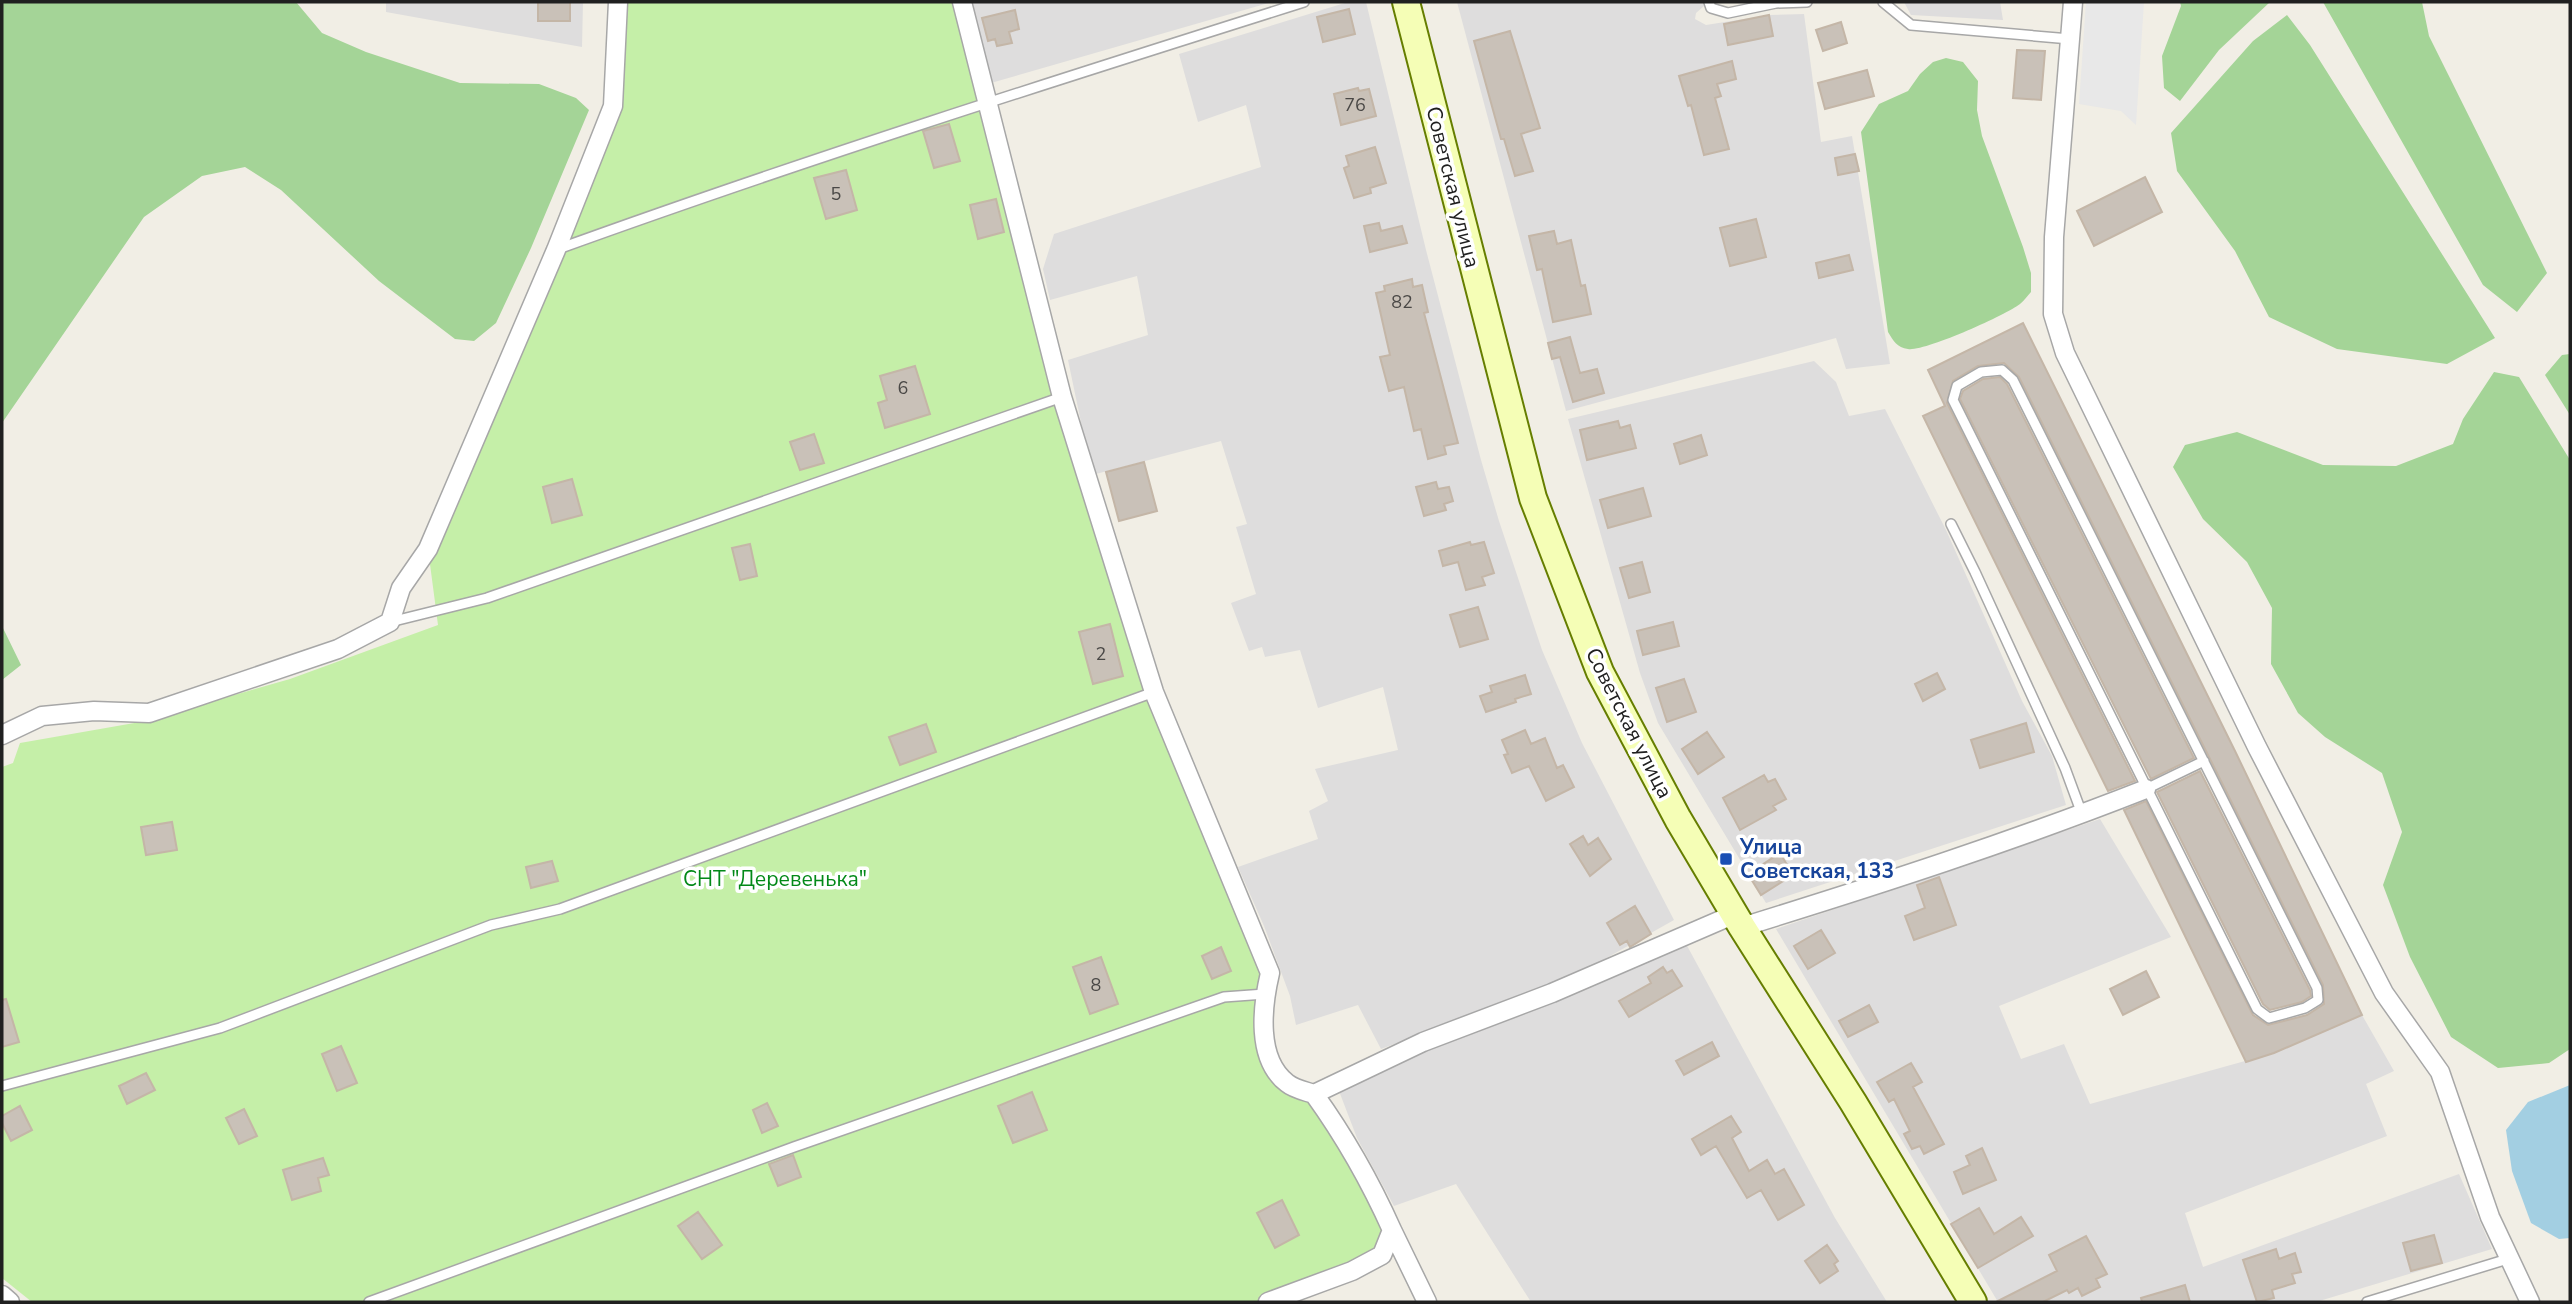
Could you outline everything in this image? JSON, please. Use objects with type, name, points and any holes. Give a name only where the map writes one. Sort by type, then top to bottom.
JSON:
[{"type":"street","points":[[2,735],[42,716],[94,711],[149,713],[338,649],[390,622],[401,588],[428,549],[556,250],[613,106],[618,2]]},
{"type":"street","points":[[962,2],[1062,397],[1154,692],[1270,972],[1265,994],[1264,1030],[1271,1065],[1289,1085],[1314,1094],[1346,1140],[1373,1186],[1427,1302]]},
{"type":"street","name":"Советская улица","points":[[1406,2],[1532,498],[1600,672],[1678,819],[1973,1302]]},
{"type":"street","points":[[2073,2],[2054,237],[2053,314],[2066,353],[2257,747],[2378,981],[2440,1072],[2490,1217],[2530,1302]]},
{"type":"street","points":[[1314,1094],[1423,1042],[1738,920],[1863,890],[2146,789]]},
{"type":"street","points":[[1268,1302],[1352,1270],[1382,1255],[1392,1230]]},
{"type":"street","points":[[2,1295],[10,1302]]},
{"type":"lane","points":[[556,250],[988,102],[1304,2]]},
{"type":"lane","points":[[1709,2],[1711,8],[1728,13],[1776,3],[1807,2]]},
{"type":"lane","points":[[1883,2],[1912,25],[2070,39]]},
{"type":"lane","points":[[2002,370],[2013,380],[2317,988],[2318,1000],[2305,1008],[2269,1018],[2258,1009],[2146,789],[1953,400],[1957,386],[1982,372],[2002,370]]},
{"type":"lane","points":[[390,622],[487,598],[1062,397]]},
{"type":"lane","points":[[1951,524],[2065,768],[2082,814]]},
{"type":"lane","points":[[2,1086],[220,1028],[491,925],[561,909],[1154,692]]},
{"type":"lane","points":[[2146,789],[2204,761]]},
{"type":"lane","points":[[369,1302],[794,1147],[1224,997],[1265,994]]},
{"type":"lane","points":[[2367,1302],[2511,1258]]},
{"type":"shaded area","points":[[386,2],[583,2],[582,47],[386,12]]},
{"type":"shaded area","points":[[970,2],[1272,2],[991,83]]},
{"type":"shaded area","points":[[1348,2],[1366,2],[1426,250],[1481,460],[1542,650],[1582,743],[1674,920],[1571,978],[1381,1049],[1358,1005],[1296,1025],[1290,996],[1238,867],[1318,839],[1309,811],[1328,801],[1315,769],[1398,750],[1383,687],[1318,708],[1300,650],[1265,657],[1262,647],[1249,651],[1231,603],[1256,594],[1236,527],[1247,524],[1221,441],[1092,475],[1068,360],[1148,335],[1137,276],[1050,300],[1043,269],[1054,234],[1261,167],[1246,105],[1198,122],[1179,54]]},
{"type":"shaded area","points":[[1457,2],[1703,2],[1704,6],[1696,13],[1695,19],[1706,25],[1769,15],[1804,14],[1821,142],[1852,136],[1890,364],[1846,369],[1836,338],[1566,411]]},
{"type":"shaded area","points":[[1904,2],[2000,2],[2003,20],[1911,15]]},
{"type":"shaded area","points":[[2086,2],[2144,2],[2136,125],[2121,111],[2079,104]]},
{"type":"shaded area","points":[[1814,361],[1836,382],[1849,416],[1885,409],[1946,530],[2022,701],[2052,756],[2066,805],[1766,903],[1658,723],[1640,673],[1568,419]]},
{"type":"shaded area","points":[[2100,819],[2171,937],[1999,1006],[2021,1059],[2064,1044],[2090,1104],[2274,1053],[2362,1015],[2394,1071],[2366,1084],[2387,1136],[2185,1213],[2203,1267],[2459,1174],[2492,1249],[2316,1302],[1998,1302],[1776,929]]},
{"type":"shaded area","points":[[1685,942],[1835,1218],[1887,1302],[1531,1302],[1456,1184],[1394,1206],[1357,1138],[1339,1091],[1424,1049]]},
{"type":"green space","points":[[2,2],[296,2],[322,33],[366,52],[460,83],[539,84],[576,98],[589,110],[496,323],[474,341],[455,339],[379,281],[281,190],[245,167],[202,176],[144,217],[2,423]]},
{"type":"green space","name":"СНТ \"Деревенька\"","points":[[618,2],[962,2],[1154,692],[1270,973],[1271,1065],[1314,1094],[1392,1230],[1382,1255],[1268,1302],[32,1302],[2,1278],[2,767],[13,763],[20,743],[140,722],[290,679],[438,625],[428,549],[613,106]]},
{"type":"green space","points":[[2180,2],[2270,2],[2219,50],[2180,101],[2164,88],[2162,56],[2181,6]]},
{"type":"green space","points":[[2323,2],[2422,2],[2429,36],[2547,273],[2517,312],[2483,285]]},
{"type":"green space","points":[[2287,15],[2310,45],[2495,338],[2447,364],[2337,349],[2269,317],[2235,251],[2177,171],[2171,133],[2253,41]]},
{"type":"green space","points":[[1946,58],[1963,62],[1978,81],[1977,110],[1982,136],[2023,247],[2031,273],[2031,292],[2020,304],[1983,324],[1930,345],[1908,349],[1898,345],[1888,332],[1861,132],[1879,104],[1908,91],[1933,62]]},
{"type":"green space","points":[[2570,354],[2570,415],[2545,375],[2562,355]]},
{"type":"green space","points":[[2494,372],[2519,377],[2570,460],[2570,1049],[2549,1063],[2498,1068],[2451,1037],[2410,957],[2383,885],[2402,832],[2382,773],[2325,737],[2298,713],[2271,664],[2272,608],[2247,562],[2203,519],[2173,467],[2185,445],[2237,432],[2323,465],[2396,466],[2453,444],[2463,419]]},
{"type":"green space","points":[[2,626],[21,665],[2,680]]},
{"type":"water","points":[[2570,1085],[2570,1238],[2559,1239],[2531,1223],[2512,1171],[2506,1130],[2528,1102]]},
{"type":"building","points":[[538,2],[570,2],[570,21],[538,21]]},
{"type":"building","points":[[1349,9],[1355,34],[1323,42],[1317,17]]},
{"type":"building","points":[[1015,10],[1019,29],[1009,32],[1012,43],[997,46],[995,39],[988,41],[982,18]]},
{"type":"building","points":[[1769,15],[1773,36],[1728,45],[1724,24]]},
{"type":"building","points":[[1841,22],[1847,43],[1823,51],[1816,30]]},
{"type":"building","points":[[1510,31],[1540,128],[1521,134],[1533,171],[1515,176],[1504,139],[1501,139],[1474,41]]},
{"type":"building","points":[[2017,50],[2045,51],[2041,100],[2013,98]]},
{"type":"building","points":[[1732,61],[1736,79],[1717,84],[1721,96],[1715,98],[1729,149],[1704,155],[1691,105],[1688,106],[1679,76]]},
{"type":"building","points":[[1867,70],[1874,96],[1825,109],[1818,83]]},
{"type":"building","points":[[1358,88],[1359,91],[1369,89],[1376,116],[1341,125],[1334,94]]},
{"type":"building","points":[[949,124],[960,161],[934,168],[923,131]]},
{"type":"building","points":[[1375,147],[1386,183],[1370,188],[1371,193],[1354,198],[1344,168],[1349,166],[1346,156]]},
{"type":"building","points":[[1855,154],[1859,171],[1838,175],[1835,158]]},
{"type":"building","points":[[846,170],[857,210],[826,219],[814,178]]},
{"type":"building","points":[[2145,177],[2162,212],[2094,246],[2077,211]]},
{"type":"building","points":[[996,199],[1004,232],[978,239],[970,205]]},
{"type":"building","points":[[1756,219],[1766,257],[1730,266],[1720,228]]},
{"type":"building","points":[[1379,223],[1381,231],[1402,226],[1407,243],[1370,252],[1364,226]]},
{"type":"building","points":[[1554,231],[1557,244],[1571,240],[1581,286],[1585,285],[1591,314],[1553,322],[1542,269],[1537,270],[1529,236]]},
{"type":"building","points":[[1849,255],[1853,270],[1819,278],[1816,263]]},
{"type":"building","points":[[1412,279],[1413,287],[1422,285],[1428,312],[1424,313],[1458,443],[1444,446],[1446,454],[1428,459],[1421,429],[1414,431],[1404,387],[1389,391],[1380,357],[1390,355],[1376,293],[1385,291],[1384,286]]},
{"type":"building","points":[[2023,323],[2362,1015],[2274,1053],[2246,1062],[2124,810],[2146,801],[2253,1015],[2268,1025],[2307,1015],[2324,1004],[2323,985],[2019,377],[2004,363],[1978,366],[1953,381],[1947,403],[2135,781],[2108,791],[1923,416],[1945,406],[1928,370]]},
{"type":"building","points":[[1570,337],[1580,373],[1597,369],[1604,393],[1573,402],[1560,357],[1552,359],[1548,343]]},
{"type":"building","points":[[915,366],[930,414],[885,428],[878,403],[887,400],[880,376]]},
{"type":"building","points":[[2000,377],[2007,384],[2194,758],[2151,779],[1960,399],[1963,391],[1983,379]]},
{"type":"building","points":[[1618,421],[1620,428],[1630,425],[1636,448],[1587,460],[1580,430]]},
{"type":"building","points":[[814,434],[824,463],[800,470],[790,442]]},
{"type":"building","points":[[1701,435],[1707,455],[1680,464],[1674,444]]},
{"type":"building","points":[[1144,462],[1157,511],[1119,521],[1106,472]]},
{"type":"building","points":[[572,479],[582,515],[552,523],[543,487]]},
{"type":"building","points":[[1436,482],[1438,489],[1449,487],[1453,501],[1444,504],[1446,510],[1424,516],[1416,487]]},
{"type":"building","points":[[1643,488],[1651,516],[1608,528],[1600,500]]},
{"type":"building","points":[[1470,542],[1471,545],[1484,542],[1494,573],[1482,577],[1485,585],[1466,590],[1458,562],[1443,566],[1439,551]]},
{"type":"building","points":[[750,544],[757,576],[740,580],[732,548]]},
{"type":"building","points":[[1642,562],[1650,592],[1629,598],[1620,568]]},
{"type":"building","points":[[1478,607],[1488,639],[1460,647],[1450,615]]},
{"type":"building","points":[[1673,622],[1679,646],[1643,655],[1637,631]]},
{"type":"building","points":[[1110,624],[1123,676],[1093,684],[1079,632]]},
{"type":"building","points":[[1937,673],[1945,689],[1923,701],[1915,684]]},
{"type":"building","points":[[1525,675],[1531,694],[1486,712],[1480,696],[1492,692],[1490,686]]},
{"type":"building","points":[[1684,679],[1696,712],[1667,722],[1656,688]]},
{"type":"building","points":[[2026,723],[2034,752],[1980,768],[1971,740]]},
{"type":"building","points":[[926,724],[936,752],[900,765],[889,737]]},
{"type":"building","points":[[1525,730],[1531,744],[1545,738],[1557,768],[1563,765],[1574,787],[1546,801],[1529,766],[1512,773],[1504,755],[1508,754],[1502,740]]},
{"type":"building","points":[[1707,732],[1724,757],[1698,774],[1682,749]]},
{"type":"building","points":[[2200,771],[2310,990],[2311,996],[2302,1002],[2270,1010],[2263,1004],[2157,792]]},
{"type":"building","points":[[1764,775],[1768,782],[1775,779],[1786,799],[1773,806],[1776,810],[1740,830],[1723,798]]},
{"type":"building","points":[[172,822],[177,850],[146,855],[141,827]]},
{"type":"building","points":[[1583,836],[1588,845],[1598,838],[1611,859],[1590,876],[1570,844]]},
{"type":"building","points":[[1780,853],[1793,875],[1761,895],[1748,874]]},
{"type":"building","points":[[552,861],[558,881],[531,888],[526,867]]},
{"type":"building","points":[[1939,877],[1956,925],[1914,940],[1905,916],[1925,908],[1917,885]]},
{"type":"building","points":[[1635,906],[1651,934],[1630,947],[1627,941],[1620,945],[1607,923]]},
{"type":"building","points":[[1821,930],[1835,953],[1808,969],[1794,946]]},
{"type":"building","points":[[1221,947],[1231,971],[1212,979],[1202,956]]},
{"type":"building","points":[[1101,957],[1118,1004],[1090,1014],[1073,967]]},
{"type":"building","points":[[1663,967],[1667,973],[1672,970],[1682,986],[1629,1017],[1619,1001],[1651,983],[1648,977]]},
{"type":"building","points":[[2146,971],[2159,997],[2123,1015],[2110,989]]},
{"type":"building","points":[[6,999],[19,1042],[2,1047],[2,1000]]},
{"type":"building","points":[[1869,1005],[1878,1022],[1848,1037],[1839,1021]]},
{"type":"building","points":[[1712,1042],[1719,1056],[1684,1075],[1676,1061]]},
{"type":"building","points":[[341,1046],[357,1083],[337,1091],[322,1054]]},
{"type":"building","points":[[1911,1063],[1922,1082],[1913,1087],[1944,1144],[1924,1154],[1920,1146],[1912,1149],[1904,1134],[1910,1131],[1894,1099],[1889,1102],[1877,1082]]},
{"type":"building","points":[[146,1073],[155,1090],[127,1104],[119,1086]]},
{"type":"building","points":[[1032,1092],[1047,1130],[1013,1143],[998,1106]]},
{"type":"building","points":[[767,1103],[778,1126],[762,1133],[753,1110]]},
{"type":"building","points":[[20,1106],[32,1130],[11,1141],[2,1123],[2,1116]]},
{"type":"building","points":[[244,1109],[257,1136],[239,1144],[226,1118]]},
{"type":"building","points":[[1731,1116],[1741,1132],[1732,1138],[1749,1171],[1767,1160],[1775,1174],[1784,1169],[1804,1205],[1778,1220],[1761,1190],[1747,1198],[1716,1146],[1701,1155],[1692,1139]]},
{"type":"building","points":[[1982,1148],[1996,1180],[1963,1194],[1954,1172],[1970,1165],[1966,1156]]},
{"type":"building","points":[[793,1155],[801,1177],[778,1186],[769,1164]]},
{"type":"building","points":[[323,1158],[329,1175],[318,1178],[321,1191],[292,1200],[283,1170]]},
{"type":"building","points":[[1282,1200],[1299,1235],[1275,1248],[1257,1213]]},
{"type":"building","points":[[1979,1208],[1994,1234],[2021,1217],[2033,1236],[1978,1268],[1951,1224]]},
{"type":"building","points":[[698,1212],[722,1245],[702,1259],[678,1226]]},
{"type":"building","points":[[2434,1235],[2442,1263],[2411,1271],[2403,1243]]},
{"type":"building","points":[[2086,1236],[2107,1274],[2096,1279],[2100,1287],[2082,1296],[2078,1288],[2069,1293],[2067,1290],[2043,1302],[1996,1302],[2057,1271],[2049,1255]]},
{"type":"building","points":[[1827,1245],[1838,1261],[1834,1264],[1838,1271],[1820,1283],[1805,1261]]},
{"type":"building","points":[[2276,1249],[2279,1259],[2295,1253],[2301,1272],[2292,1274],[2295,1283],[2272,1290],[2274,1298],[2257,1302],[2243,1260]]},
{"type":"building","points":[[2185,1285],[2190,1302],[2142,1302],[2141,1298]]},
{"type":"place","name":"Улица Советская, 133","points":[[1726,859]]}]
